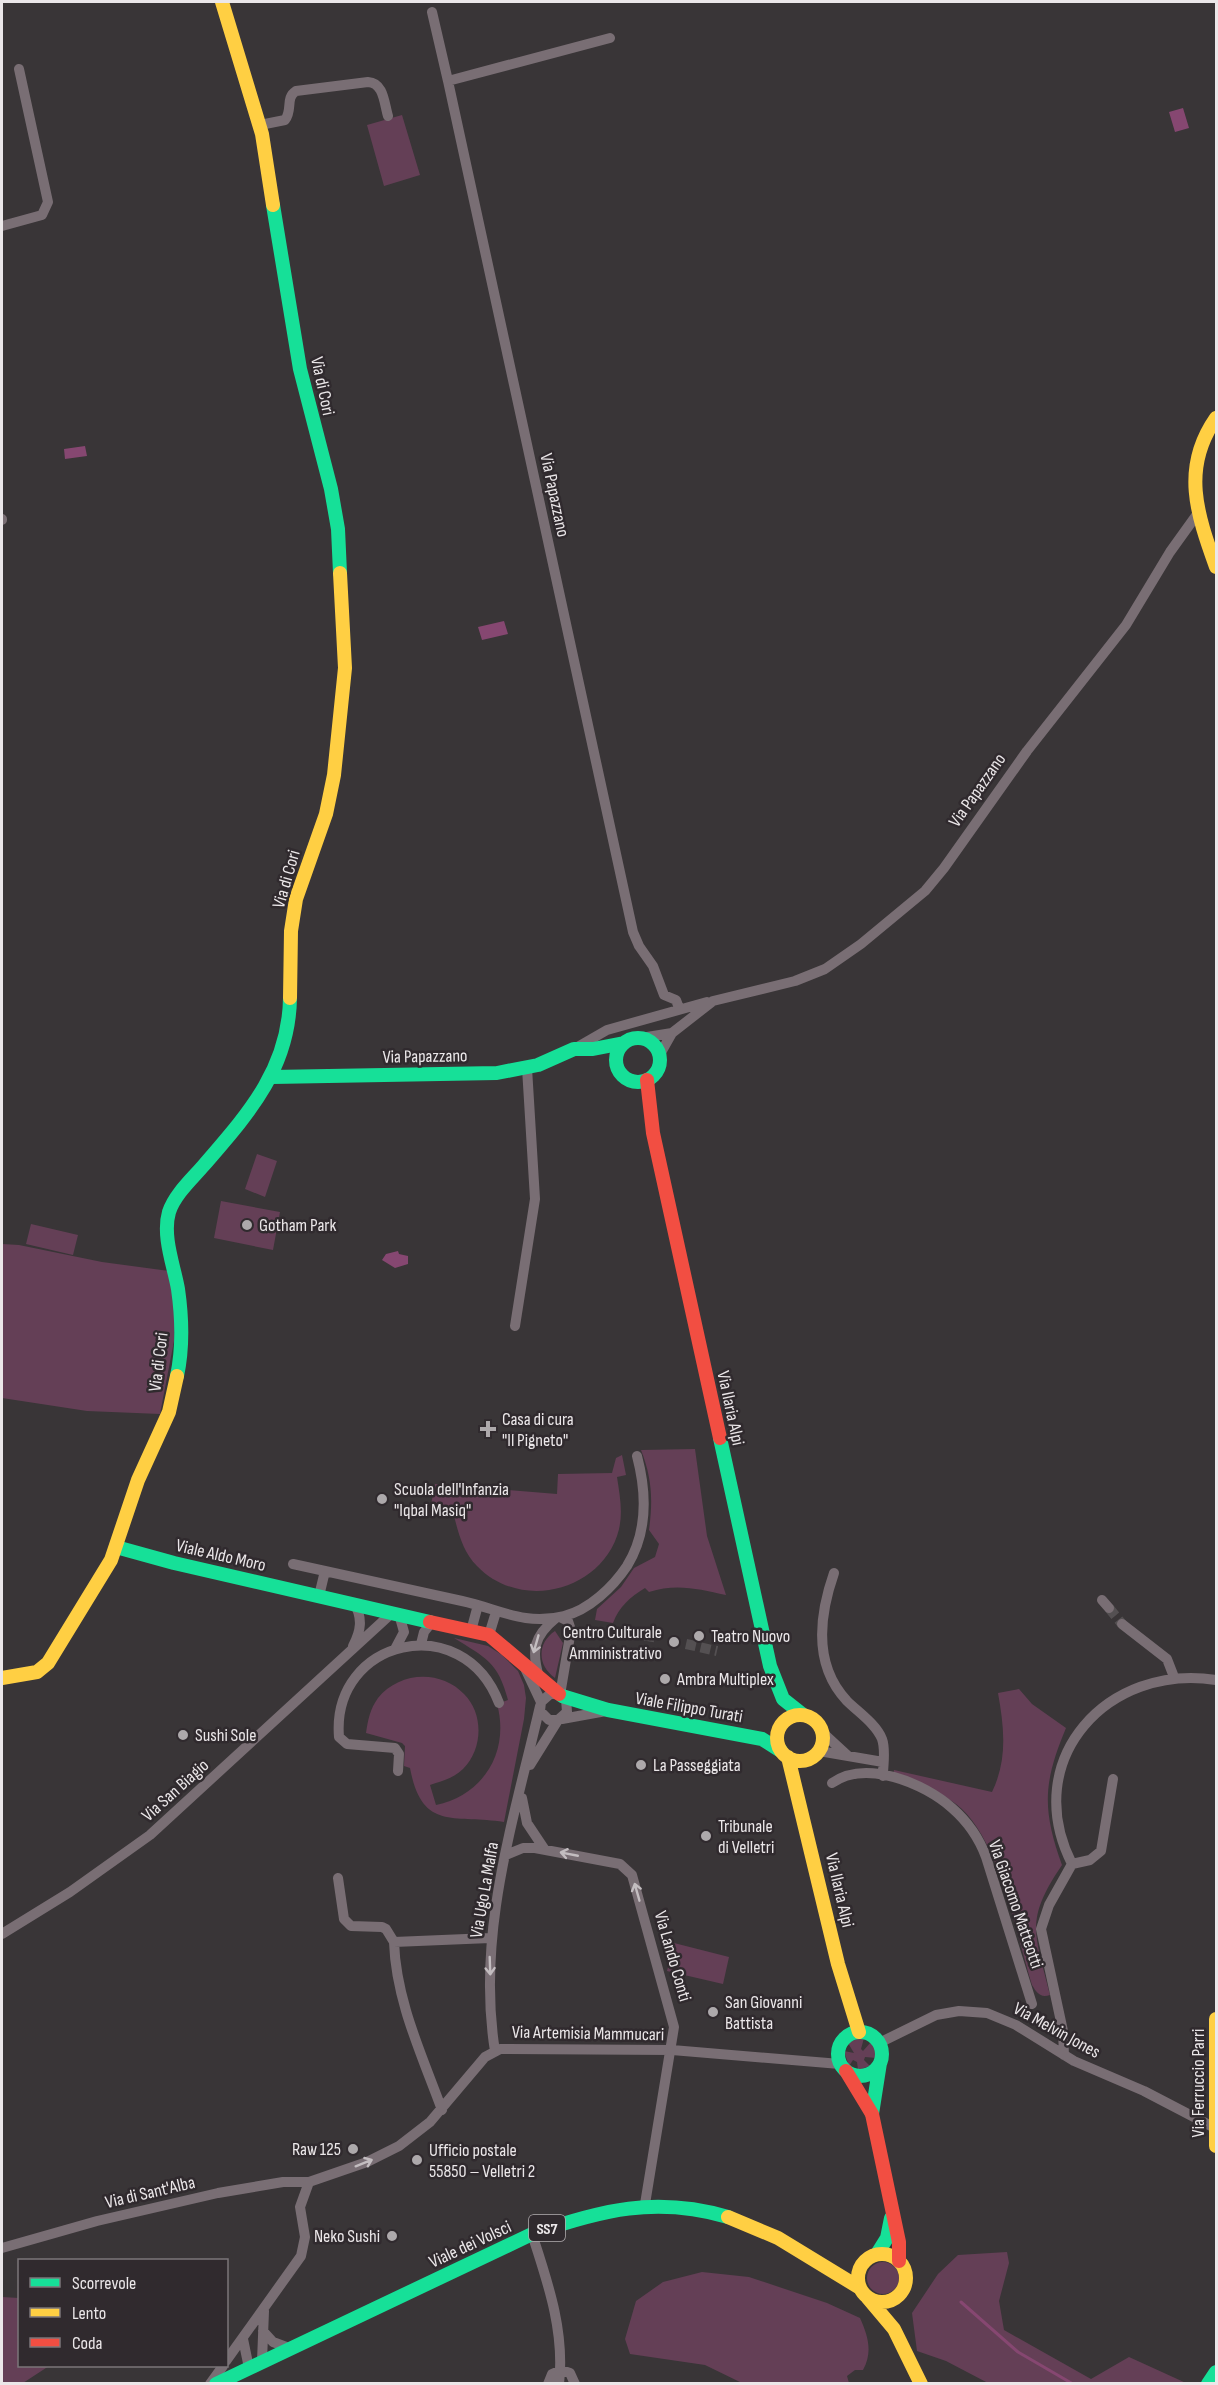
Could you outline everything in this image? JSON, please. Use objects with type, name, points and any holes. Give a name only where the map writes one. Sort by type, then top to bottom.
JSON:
[{"type":"street","name":"Via di Cori","points":[[2,1678],[30,1674],[51,1660],[104,1574],[116,1547],[138,1480],[169,1412],[179,1366],[180,1306],[168,1238],[169,1213],[180,1193],[228,1140],[272,1077],[283,1044],[290,1011],[291,931],[296,899],[332,789],[345,664],[343,586],[337,520],[300,369],[260,125],[222,2]]},
{"type":"street","name":"Via Papazzano","points":[[432,12],[634,934],[653,966],[664,994],[676,1000],[679,1008]]},
{"type":"street","points":[[448,81],[553,55],[610,38]]},
{"type":"street","points":[[2,226],[42,214],[48,202],[19,69]]},
{"type":"street","points":[[260,125],[285,120],[289,114],[289,99],[296,91],[368,82],[376,83],[380,88],[388,116]]},
{"type":"street","points":[[1216,418],[1198,445],[1195,458],[1201,529],[1216,567]]},
{"type":"street","name":"Via Papazzano","points":[[272,1077],[486,1073],[527,1068],[574,1049],[604,1031],[679,1008],[795,981],[825,969],[861,944],[928,888],[1022,758],[1126,625],[1170,552],[1198,513]]},
{"type":"street","name":"Via Papazzano","points":[[659,1056],[672,1033],[713,1000]]},
{"type":"street","name":"Via Papazzano","points":[[641,1038],[672,1033]]},
{"type":"street","points":[[593,1049],[619,1071],[631,1081],[646,1080],[657,1070],[659,1056],[653,1044],[641,1038],[624,1043],[616,1059],[619,1071]]},
{"type":"street","name":"Via Papazzano","points":[[574,1049],[593,1049],[624,1043]]},
{"type":"street","points":[[515,1326],[536,1199],[527,1068]]},
{"type":"street","name":"Via Ilaria Alpi","points":[[646,1080],[653,1132],[771,1669],[778,1690],[787,1703],[802,1714]]},
{"type":"street","name":"Via Ilaria Alpi","points":[[631,1081],[653,1132]]},
{"type":"street","points":[[539,1677],[534,1658],[535,1644],[542,1631],[558,1617],[582,1609],[600,1595],[622,1572],[636,1548],[642,1531],[644,1509],[637,1456]]},
{"type":"street","name":"Viale Aldo Moro","points":[[116,1547],[174,1563],[489,1635]]},
{"type":"street","name":"Viale Aldo Moro","points":[[293,1564],[478,1605],[523,1619],[558,1617]]},
{"type":"street","points":[[319,1596],[325,1571]]},
{"type":"street","points":[[834,1573],[822,1622],[824,1659],[840,1693],[879,1732],[883,1746],[883,1776]]},
{"type":"street","points":[[352,1648],[360,1623],[360,1613],[354,1604]]},
{"type":"street","points":[[471,1631],[478,1605]]},
{"type":"street","points":[[496,1612],[489,1635],[522,1662],[561,1695],[568,1707],[560,1720],[545,1718],[522,1662]]},
{"type":"street","points":[[395,1649],[404,1632],[396,1613]]},
{"type":"street","name":"Via San Biagio","points":[[2,1934],[77,1887],[150,1835],[352,1648],[396,1613]]},
{"type":"street","points":[[558,1617],[568,1621],[571,1630],[561,1695]]},
{"type":"street","points":[[421,1644],[424,1632],[432,1622]]},
{"type":"street","points":[[1122,1623],[1167,1659],[1174,1677]]},
{"type":"street","points":[[398,1771],[399,1754],[395,1748],[347,1744],[341,1740],[339,1732],[342,1705],[353,1683],[374,1660],[395,1649],[421,1644],[451,1650],[469,1661],[489,1682],[499,1703]]},
{"type":"street","points":[[1072,1863],[1060,1837],[1056,1809],[1060,1774],[1072,1744],[1090,1719],[1115,1698],[1145,1684],[1174,1677],[1216,1680]]},
{"type":"street","name":"Via Ilaria Alpi","points":[[778,1690],[779,1729]]},
{"type":"street","points":[[541,1704],[546,1695],[561,1695]]},
{"type":"street","name":"Viale Filippo Turati","points":[[561,1695],[608,1710],[762,1739],[784,1754]]},
{"type":"street","name":"Via Ugo La Malfa","points":[[495,2050],[490,1938],[506,1855],[541,1704]]},
{"type":"street","name":"Viale Filippo Turati","points":[[560,1720],[608,1710]]},
{"type":"street","points":[[848,1756],[823,1733],[816,1720],[802,1714],[789,1717],[779,1729],[784,1754],[800,1761],[816,1754],[848,1756],[883,1762]]},
{"type":"street","name":"Via Ugo La Malfa","points":[[525,1773],[560,1720]]},
{"type":"street","name":"Viale Filippo Turati","points":[[762,1739],[779,1729]]},
{"type":"street","points":[[816,1754],[823,1733]]},
{"type":"street","name":"Via Ilaria Alpi","points":[[784,1754],[799,1794],[845,1995],[859,2032]]},
{"type":"street","name":"Via Ilaria Alpi","points":[[799,1794],[804,1771],[816,1754]]},
{"type":"street","name":"Via Giacomo Matteotti","points":[[832,1783],[854,1773],[883,1776],[910,1784],[937,1797],[957,1812],[973,1831],[986,1857],[1032,2004]]},
{"type":"street","points":[[1064,2055],[1063,2031],[1041,1929],[1049,1905],[1072,1863],[1092,1859],[1101,1851],[1113,1779]]},
{"type":"street","points":[[522,1785],[525,1820],[545,1850]]},
{"type":"street","points":[[506,1855],[523,1848],[545,1850]]},
{"type":"street","name":"Via Lando Conti","points":[[545,1850],[617,1863],[630,1872],[672,2012],[674,2030],[672,2050],[645,2204]]},
{"type":"street","points":[[338,1878],[346,1923],[352,1927],[381,1927],[386,1929],[394,1942],[399,1988],[442,2110]]},
{"type":"street","points":[[394,1942],[490,1938]]},
{"type":"street","name":"Via Ilaria Alpi","points":[[840,2045],[845,2021],[845,1995]]},
{"type":"street","name":"Via Melvin Jones","points":[[879,2043],[936,2015],[973,2010],[987,2013],[1012,2023],[1064,2055],[1144,2091],[1215,2128]]},
{"type":"street","name":"Via Ferruccio Parri","points":[[1216,2019],[1216,2146]]},
{"type":"street","points":[[872,2114],[843,2068],[840,2045],[848,2036],[859,2032],[870,2035],[879,2043],[881,2059],[872,2114],[899,2245],[899,2261],[906,2275],[903,2289],[898,2295],[893,2311],[894,2329]]},
{"type":"street","name":"Via Artemisia Mammucari","points":[[309,2182],[358,2165],[391,2150],[442,2110],[482,2060],[495,2050],[503,2048],[672,2050],[843,2068]]},
{"type":"street","points":[[843,2068],[857,2076],[870,2074],[881,2059]]},
{"type":"street","name":"Via di Sant'Alba","points":[[2,2248],[97,2221],[218,2193],[283,2182],[309,2182]]},
{"type":"street","points":[[228,2358],[301,2256],[304,2237],[300,2210],[309,2182]]},
{"type":"street","name":"Viale dei Volsci","points":[[216,2384],[532,2234],[594,2212],[645,2204],[676,2204],[727,2214],[779,2237],[817,2259],[864,2292],[894,2329],[921,2384]]},
{"type":"street","points":[[891,2212],[887,2238],[860,2268],[864,2292],[883,2302],[898,2295]]},
{"type":"street","points":[[532,2234],[555,2312],[561,2370],[559,2384]]},
{"type":"street","name":"SS7","points":[[873,2256],[885,2254],[899,2261]]},
{"type":"street","name":"Viale dei Volsci","points":[[817,2259],[846,2264],[873,2256]]},
{"type":"street","points":[[262,2361],[264,2310]]},
{"type":"street","points":[[263,2331],[273,2342],[289,2348]]},
{"type":"street","points":[[243,2339],[249,2368]]},
{"type":"street","points":[[210,2384],[223,2367]]},
{"type":"street","points":[[548,2384],[552,2374],[561,2370],[570,2373],[575,2384]]},
{"type":"street","points":[[1208,2384],[1216,2372]]},
{"type":"shaded area","points":[[1183,108],[1189,128],[1175,132],[1169,112]]},
{"type":"shaded area","points":[[402,115],[420,175],[384,186],[367,125]]},
{"type":"shaded area","points":[[85,446],[87,456],[65,459],[64,449]]},
{"type":"shaded area","points":[[504,621],[508,634],[482,640],[478,627]]},
{"type":"shaded area","name":"Gotham Park","points":[[257,1154],[277,1161],[265,1197],[245,1189]]},
{"type":"shaded area","name":"Gotham Park","points":[[221,1201],[280,1212],[273,1250],[214,1238]]},
{"type":"shaded area","points":[[31,1224],[78,1235],[73,1255],[26,1244]]},
{"type":"shaded area","points":[[2,1244],[19,1245],[102,1262],[169,1271],[176,1311],[174,1341],[160,1414],[87,1411],[2,1398]]},
{"type":"shaded area","points":[[398,1251],[399,1254],[408,1256],[408,1264],[395,1268],[382,1260],[386,1254]]},
{"type":"shaded area","points":[[695,1449],[707,1536],[726,1595],[688,1588],[659,1589],[649,1592],[645,1588],[626,1603],[618,1612],[613,1623],[595,1620],[597,1609],[621,1587],[634,1568],[655,1557],[659,1544],[649,1530],[651,1489],[641,1450]]},
{"type":"shaded area","points":[[622,1455],[626,1475],[617,1477],[621,1514],[617,1536],[607,1555],[593,1571],[575,1582],[555,1589],[534,1591],[514,1588],[494,1580],[477,1566],[468,1554],[461,1540],[453,1512],[436,1516],[429,1515],[435,1484],[557,1494],[558,1474],[612,1473],[616,1458]]},
{"type":"shaded area","points":[[555,1631],[563,1643],[555,1678],[542,1661],[542,1648]]},
{"type":"shaded area","points":[[454,1638],[488,1646],[502,1655],[518,1671],[524,1685],[526,1698],[524,1719],[504,1822],[455,1818],[432,1811],[423,1802],[415,1788],[410,1768],[404,1766],[405,1746],[402,1743],[366,1733],[373,1706],[387,1689],[408,1679],[420,1677],[443,1680],[454,1686],[471,1702],[478,1721],[478,1732],[474,1752],[463,1769],[452,1777],[430,1785],[436,1805],[468,1792],[480,1781],[496,1754],[500,1738],[497,1704],[508,1700],[500,1677],[489,1662]]},
{"type":"shaded area","points":[[1019,1689],[1032,1704],[1066,1728],[1053,1765],[1048,1796],[1051,1828],[1062,1865],[1042,1900],[1036,1928],[1040,1956],[1050,1995],[1047,1996],[1039,1994],[1032,1985],[995,1862],[971,1819],[956,1804],[941,1795],[893,1776],[894,1770],[992,1792],[1003,1755],[1002,1718],[998,1693]]},
{"type":"shaded area","points":[[674,1943],[729,1957],[723,1984],[667,1971]]},
{"type":"shaded area","points":[[864,2038],[861,2049],[863,2051],[871,2042],[876,2058],[865,2057],[864,2060],[870,2066],[858,2070],[857,2062],[853,2060],[849,2066],[844,2051],[854,2053],[848,2043]]},
{"type":"shaded area","points":[[1007,2252],[1009,2263],[999,2301],[1004,2330],[1091,2379],[1129,2357],[1186,2383],[988,2383],[946,2361],[917,2351],[912,2313],[938,2274],[958,2255]]},
{"type":"shaded area","points":[[883,2262],[895,2266],[899,2278],[895,2290],[883,2294],[871,2290],[867,2278],[871,2266]]},
{"type":"shaded area","points":[[702,2272],[749,2277],[827,2303],[860,2318],[869,2350],[863,2370],[855,2370],[847,2376],[849,2383],[742,2383],[705,2365],[630,2354],[625,2339],[636,2301],[663,2282]]},
{"type":"shaded area","points":[[2,2297],[18,2298],[18,2367],[47,2367],[23,2383],[2,2383]]},
{"type":"waterway","points":[[961,2302],[1018,2352],[1073,2384]]},
{"type":"tunnel","points":[[1109,1608],[1122,1624]]},
{"type":"tunnel","points":[[630,1633],[659,1638]]},
{"type":"tunnel","points":[[686,1644],[717,1651]]},
{"type":"traffic: fast","points":[[273,205],[300,369],[331,489],[338,529],[340,573]]},
{"type":"traffic: fast","points":[[177,1376],[181,1321],[178,1289],[169,1251],[167,1231],[169,1212],[180,1193],[236,1127],[263,1089],[282,1047],[288,1023],[290,998]]},
{"type":"traffic: fast","points":[[638,1038],[653,1045],[660,1060],[653,1075],[638,1082],[623,1075],[616,1060],[623,1045],[638,1038]]},
{"type":"traffic: fast","points":[[272,1077],[497,1073],[538,1065],[574,1049],[593,1049],[624,1043]]},
{"type":"traffic: fast","points":[[720,1438],[770,1666],[783,1699],[802,1714]]},
{"type":"traffic: fast","points":[[116,1547],[174,1563],[430,1622]]},
{"type":"traffic: fast","points":[[562,1696],[608,1710],[762,1739],[781,1751]]},
{"type":"traffic: fast","points":[[860,2032],[875,2039],[882,2054],[875,2069],[860,2076],[845,2069],[838,2054],[845,2039],[860,2032]]},
{"type":"traffic: fast","points":[[872,2114],[880,2063]]},
{"type":"traffic: fast","points":[[216,2384],[532,2234],[582,2218],[629,2209],[677,2207],[728,2217]]},
{"type":"traffic: fast","points":[[877,2254],[887,2238],[891,2218]]},
{"type":"traffic: fast","points":[[1208,2384],[1216,2372]]},
{"type":"traffic: slow","points":[[222,2],[262,134],[273,205]]},
{"type":"traffic: slow","points":[[1216,418],[1205,437],[1196,473],[1198,510],[1216,567]]},
{"type":"traffic: slow","points":[[290,998],[291,931],[296,899],[326,814],[334,775],[345,668],[340,573]]},
{"type":"traffic: slow","points":[[2,1678],[37,1672],[48,1663],[111,1560],[138,1480],[169,1412],[177,1376]]},
{"type":"traffic: slow","points":[[800,1715],[816,1722],[823,1738],[816,1754],[800,1761],[784,1754],[777,1738],[784,1722],[800,1715]]},
{"type":"traffic: slow","points":[[788,1757],[838,1964],[859,2032]]},
{"type":"traffic: slow","points":[[1216,2019],[1216,2146]]},
{"type":"traffic: slow","points":[[728,2217],[778,2238],[860,2288]]},
{"type":"traffic: slow","points":[[882,2254],[899,2261],[906,2278],[899,2295],[882,2302],[865,2295],[858,2278],[865,2261],[882,2254]]},
{"type":"traffic: slow","points":[[867,2297],[894,2329],[921,2384]]},
{"type":"traffic: jam","points":[[647,1080],[653,1133],[720,1438]]},
{"type":"traffic: jam","points":[[430,1622],[489,1635],[559,1694]]},
{"type":"traffic: jam","points":[[846,2071],[872,2114],[899,2242],[899,2261]]},
{"type":"place","name":"Gotham Park","points":[[247,1225]]},
{"type":"place","name":"Casa di cura \"Il Pigneto\"","points":[[488,1429]]},
{"type":"place","name":"Scuola dell'Infanzia \"Iqbal Masiq\"","points":[[382,1499]]},
{"type":"place","name":"Teatro Nuovo","points":[[699,1636]]},
{"type":"place","name":"Centro Culturale Amministrativo","points":[[674,1642]]},
{"type":"place","name":"Ambra Multiplex","points":[[665,1679]]},
{"type":"place","name":"Sushi Sole","points":[[183,1735]]},
{"type":"place","name":"La Passeggiata","points":[[641,1765]]},
{"type":"place","name":"Tribunale di Velletri","points":[[706,1836]]},
{"type":"place","name":"San Giovanni Battista","points":[[713,2012]]},
{"type":"place","name":"Raw 125","points":[[353,2149]]},
{"type":"place","name":"Ufficio postale 55850 – Velletri 2","points":[[417,2160]]},
{"type":"place","name":"Neko Sushi","points":[[392,2236]]}]
